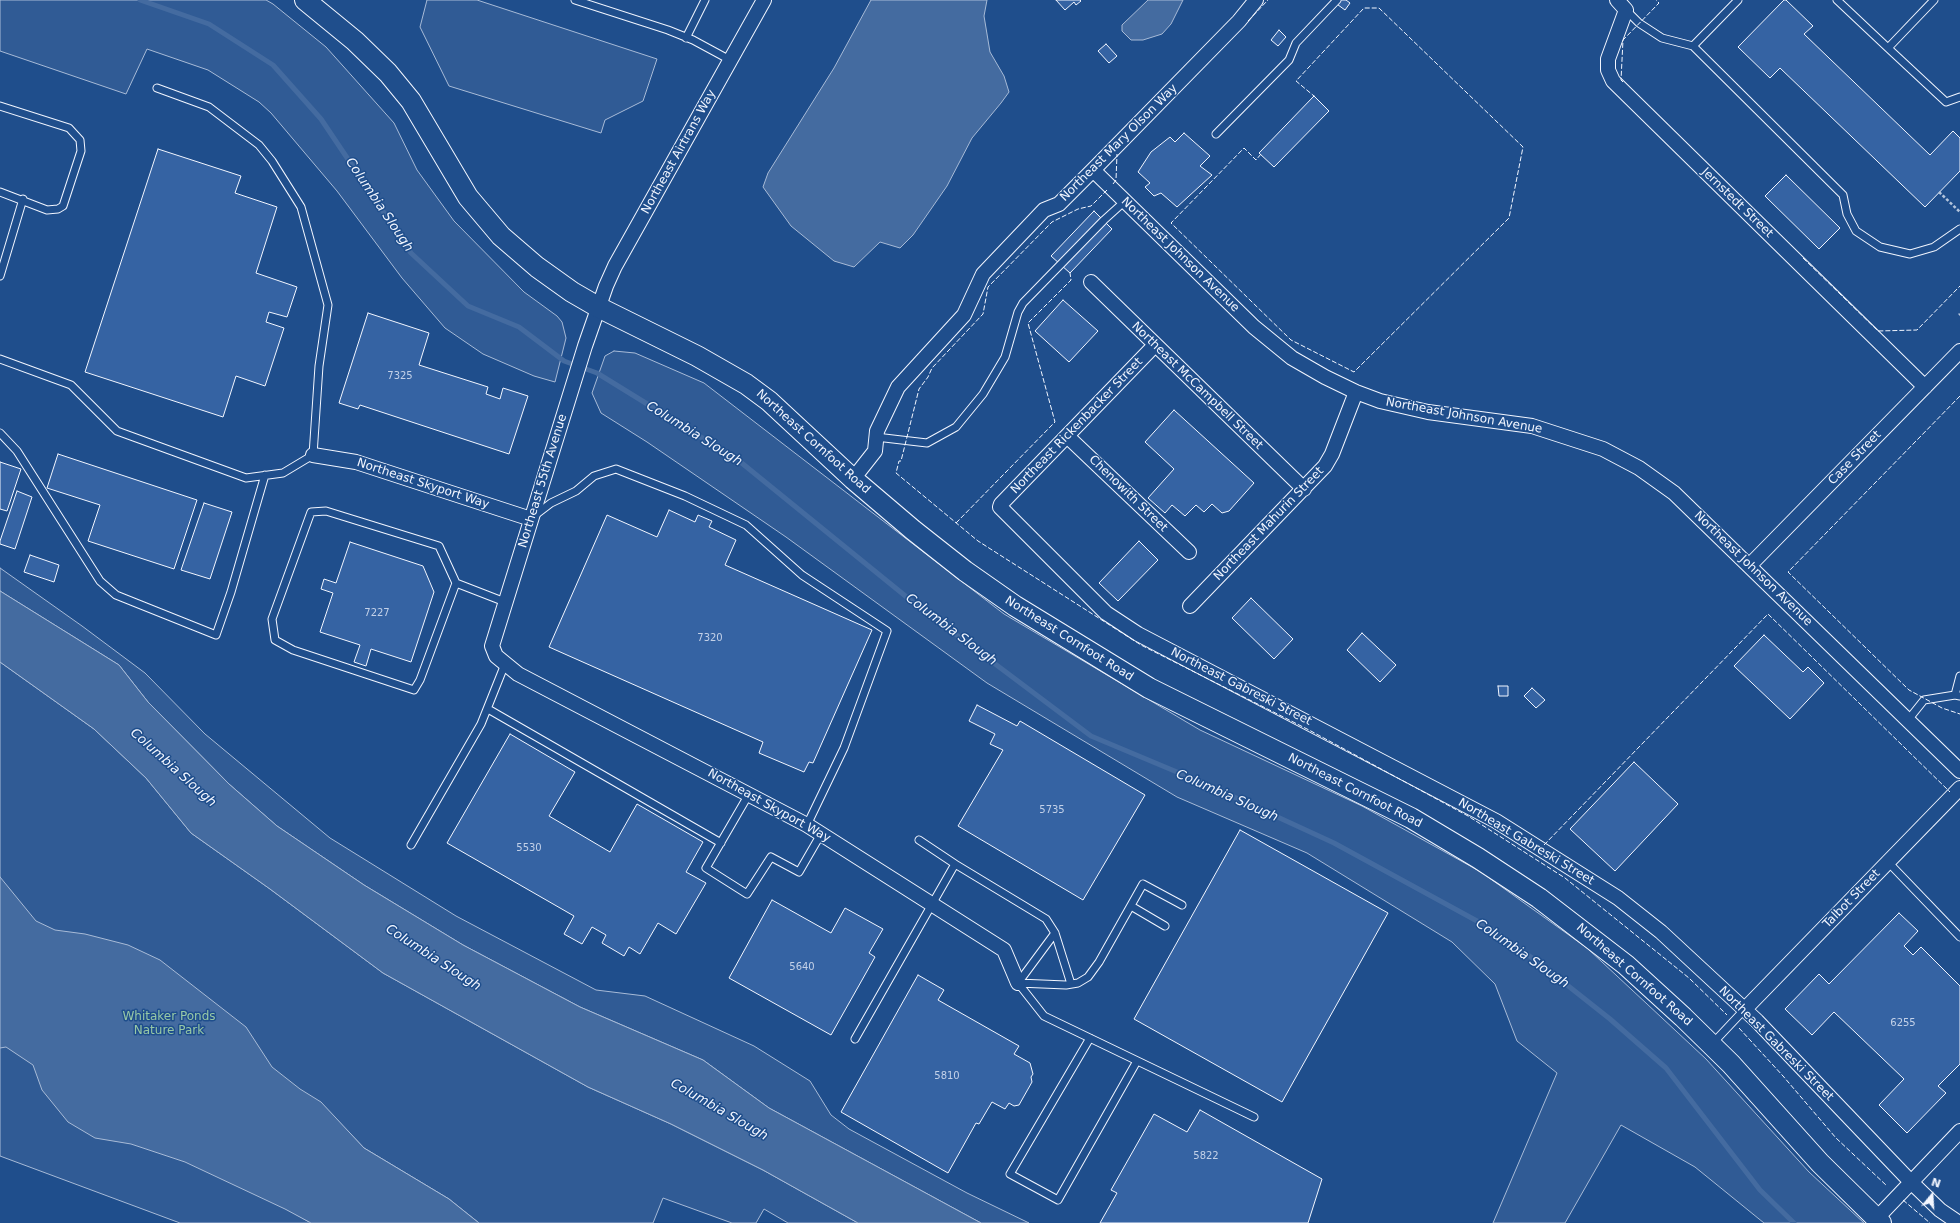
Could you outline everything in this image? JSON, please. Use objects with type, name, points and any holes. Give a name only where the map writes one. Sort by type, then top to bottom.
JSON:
[{"type":"street","name":"Northeast Cornfoot Road","points":[[305,0],[355,41],[396,82],[411,100],[464,190],[501,236],[552,279],[598,307],[697,356],[746,384],[769,400],[853,479],[913,530],[965,571],[1015,606],[1116,668],[1174,701],[1405,814],[1514,881],[1613,955],[1655,991],[1712,1044],[1799,1141],[1878,1221]]},
{"type":"street","name":"Northeast Airtrans Way","points":[[598,307],[615,266],[764,0]]},
{"type":"street","name":"Northeast Mary Olson Way","points":[[853,479],[875,451],[877,431],[898,387],[964,315],[983,274],[1044,210],[1059,204],[1093,170],[1239,20],[1256,0]]},
{"type":"street","name":"Jernstedt Street","points":[[1621,5],[1608,59],[1608,70],[1613,82],[1925,387]]},
{"type":"street","name":"Northeast Johnson Avenue","points":[[1093,170],[1254,327],[1276,346],[1325,377],[1356,392],[1380,401],[1428,412],[1532,426],[1603,449],[1639,468],[1674,493],[1960,770]]},
{"type":"street","name":"Northeast McCampbell Street","points":[[1091,282],[1304,489]]},
{"type":"street","name":"Northeast 55th Avenue","points":[[500,660],[492,646],[493,638],[598,307]]},
{"type":"street","name":"Northeast Rickenbacker Street","points":[[1000,507],[1155,345]]},
{"type":"street","name":"Case Street","points":[[1750,565],[1960,351]]},
{"type":"street","name":"Northeast Mahurin Street","points":[[1190,606],[1325,466],[1332,454],[1356,392]]},
{"type":"street","name":"Chenowith Street","points":[[1067,436],[1189,552]]},
{"type":"street","name":"Northeast Skyport Way","points":[[313,455],[356,462],[531,519]]},
{"type":"street","name":"Northeast Gabreski Street","points":[[1000,507],[1106,613],[1132,630],[1496,821],[1618,898],[1661,932],[1744,1010],[1910,1181],[1940,1210],[1959,1223]]},
{"type":"street","name":"Northeast Skyport Way","points":[[500,660],[518,674],[807,825],[1004,950],[1018,983]]},
{"type":"street","name":"Talbot Street","points":[[1744,1010],[1960,788]]},
{"type":"street","points":[[1878,1221],[1910,1181],[1960,1130]]},
{"type":"lane","points":[[575,0],[686,38],[730,60]]},
{"type":"lane","points":[[686,38],[705,0]]},
{"type":"lane","points":[[1216,134],[1289,60],[1296,43],[1337,0]]},
{"type":"lane","points":[[1693,46],[1738,0]]},
{"type":"lane","points":[[1837,0],[1946,102],[1960,97]]},
{"type":"lane","points":[[1888,48],[1934,0]]},
{"type":"lane","points":[[1621,5],[1639,23],[1662,38],[1693,46],[1843,195],[1846,214],[1856,231],[1880,247],[1910,254],[1934,247],[1960,229]]},
{"type":"lane","points":[[0,359],[71,385],[117,431],[246,478],[283,473],[313,455],[319,366],[328,305],[301,208],[272,161],[259,145],[209,107],[157,88]]},
{"type":"lane","points":[[0,106],[69,128],[80,140],[81,151],[63,206],[58,209],[47,210],[23,199],[0,192]]},
{"type":"lane","points":[[0,276],[23,199]]},
{"type":"lane","points":[[876,437],[927,443],[956,427],[983,394],[1005,357],[1018,312],[1023,303],[1104,220],[1125,201]]},
{"type":"lane","points":[[0,433],[17,451],[100,581],[116,595],[216,635],[231,592],[265,475]]},
{"type":"lane","points":[[531,519],[551,503],[576,491],[594,476],[616,470],[685,496],[746,525],[802,575],[887,631],[844,748],[807,825]]},
{"type":"lane","points":[[456,583],[420,680],[414,690],[293,650],[275,640],[272,619],[311,512],[326,511],[439,546],[456,583],[505,602]]},
{"type":"lane","points":[[411,845],[488,709],[500,660]]},
{"type":"lane","points":[[1908,720],[1924,700],[1958,695],[1960,676]]},
{"type":"lane","points":[[488,709],[721,843]]},
{"type":"lane","points":[[749,794],[706,868],[748,894],[771,857],[799,872],[821,834]]},
{"type":"lane","points":[[918,840],[955,864],[1046,918],[1055,933],[1071,984]]},
{"type":"lane","points":[[1888,862],[1960,937]]},
{"type":"lane","points":[[855,1039],[955,864]]},
{"type":"lane","points":[[1018,983],[1042,986],[1071,984],[1078,983],[1088,977],[1099,962],[1143,884],[1182,905]]},
{"type":"lane","points":[[1131,906],[1165,926]]},
{"type":"lane","points":[[1018,983],[1055,933]]},
{"type":"lane","points":[[1018,983],[1044,1016],[1254,1117]]},
{"type":"lane","points":[[1712,1044],[1744,1010]]},
{"type":"lane","points":[[1090,1038],[1010,1174],[1058,1200],[1137,1061]]},
{"type":"path","points":[[1940,192],[1960,212]]},
{"type":"shaded area","points":[[0,0],[266,0],[273,4],[326,47],[394,123],[417,170],[454,221],[524,292],[557,316],[562,322],[566,338],[555,382],[534,376],[483,354],[445,328],[402,278],[337,191],[271,113],[259,102],[208,70],[147,49],[126,94],[0,51]]},
{"type":"shaded area","points":[[427,0],[477,0],[657,59],[643,101],[605,120],[601,133],[449,86],[420,27]]},
{"type":"shaded area","points":[[614,351],[635,353],[704,383],[1004,614],[1200,730],[1362,806],[1481,872],[1587,948],[1706,1059],[1809,1172],[1864,1223],[1764,1223],[1695,1167],[1621,1125],[1565,1223],[1493,1223],[1557,1073],[1517,1041],[1495,984],[1452,942],[1307,853],[1177,797],[987,683],[786,537],[647,442],[601,413],[592,393],[605,356]]},
{"type":"shaded area","points":[[0,568],[145,673],[205,734],[330,838],[456,916],[596,990],[645,996],[754,1046],[810,1081],[831,1115],[849,1129],[967,1193],[1029,1223],[981,1223],[769,1108],[703,1060],[580,1007],[463,945],[364,885],[277,826],[229,784],[148,702],[119,665],[0,591]]},
{"type":"shaded area","name":"Whitaker Ponds Nature Park","points":[[0,662],[94,729],[146,778],[191,833],[270,889],[383,973],[588,1087],[671,1124],[763,1170],[858,1223],[788,1223],[764,1209],[756,1223],[732,1223],[663,1198],[653,1223],[479,1223],[449,1199],[364,1148],[321,1103],[285,1208],[311,1223],[180,1223],[0,1156]]},
{"type":"water","points":[[871,0],[987,0],[984,16],[990,52],[1004,76],[1009,92],[972,138],[947,186],[913,235],[900,248],[880,242],[854,267],[834,261],[791,226],[763,187],[768,173],[834,68]]},
{"type":"water","points":[[1148,0],[1183,0],[1171,24],[1162,34],[1143,40],[1131,40],[1122,31],[1122,25]]},
{"type":"water","points":[[0,591],[119,665],[148,702],[229,784],[277,826],[364,885],[463,945],[580,1007],[703,1060],[769,1108],[981,1223],[858,1223],[763,1170],[671,1124],[588,1087],[383,973],[270,889],[191,833],[146,778],[94,729],[0,662]]},
{"type":"water","points":[[0,877],[36,921],[55,930],[85,934],[128,945],[160,960],[246,1027],[272,1067],[300,1089],[321,1102],[364,1148],[449,1199],[479,1223],[311,1223],[285,1209],[185,1162],[131,1144],[95,1138],[68,1122],[42,1090],[33,1065],[6,1047],[0,1048]]},
{"type":"building","points":[[1056,0],[1081,1],[1076,5],[1074,2],[1065,10]]},
{"type":"building","points":[[1336,0],[1346,0],[1350,3],[1345,10],[1334,2]]},
{"type":"building","points":[[1784,0],[1786,0],[1813,26],[1804,34],[1930,155],[1953,131],[1960,138],[1960,171],[1925,207],[1780,68],[1770,78],[1738,47]]},
{"type":"building","points":[[1279,30],[1286,37],[1278,46],[1271,40]]},
{"type":"building","points":[[1106,44],[1117,56],[1109,63],[1098,51]]},
{"type":"building","points":[[1314,96],[1329,111],[1274,167],[1259,153]]},
{"type":"building","points":[[1184,133],[1210,156],[1200,166],[1212,175],[1177,207],[1161,193],[1154,196],[1145,187],[1150,183],[1138,172],[1151,152],[1170,137],[1175,142]]},
{"type":"building","points":[[158,149],[241,176],[235,193],[277,207],[256,273],[297,287],[287,317],[269,312],[266,322],[284,328],[265,386],[236,376],[223,417],[85,372]]},
{"type":"building","points":[[1786,175],[1840,228],[1819,249],[1765,196]]},
{"type":"building","points":[[1094,211],[1112,229],[1070,273],[1051,256]]},
{"type":"building","points":[[1063,300],[1098,331],[1069,362],[1035,331]]},
{"type":"building","points":[[368,313],[429,333],[419,365],[488,387],[486,394],[500,399],[503,388],[528,396],[509,454],[360,405],[358,409],[339,403]]},
{"type":"building","points":[[1174,410],[1254,483],[1229,511],[1222,513],[1212,504],[1204,512],[1196,505],[1185,516],[1172,505],[1165,513],[1148,498],[1174,469],[1145,442]]},
{"type":"building","points":[[58,454],[197,500],[174,569],[88,541],[100,505],[47,488]]},
{"type":"building","points":[[0,462],[21,469],[7,511],[0,509]]},
{"type":"building","points":[[17,491],[32,497],[15,549],[0,544],[0,541]]},
{"type":"building","points":[[204,503],[232,512],[210,579],[181,570]]},
{"type":"building","points":[[669,510],[695,522],[698,515],[712,521],[709,527],[736,540],[725,565],[872,630],[813,763],[809,762],[804,772],[759,753],[763,742],[549,647],[607,515],[657,537]]},
{"type":"building","points":[[1139,541],[1158,560],[1118,601],[1099,583]]},
{"type":"building","points":[[350,542],[423,566],[434,592],[411,662],[371,649],[366,666],[354,662],[360,645],[320,632],[333,593],[321,589],[324,579],[336,583]]},
{"type":"building","points":[[30,555],[59,565],[54,582],[24,572]]},
{"type":"building","points":[[1251,598],[1293,639],[1274,659],[1232,618]]},
{"type":"building","points":[[1362,633],[1396,665],[1380,682],[1347,650]]},
{"type":"building","points":[[1764,635],[1803,672],[1808,667],[1824,683],[1790,719],[1734,666]]},
{"type":"building","points":[[1498,686],[1508,686],[1508,696],[1499,696]]},
{"type":"building","points":[[1532,688],[1545,700],[1536,708],[1524,696]]},
{"type":"building","points":[[977,705],[1017,726],[1020,721],[1145,795],[1083,900],[958,826],[1003,750],[990,744],[995,734],[969,721]]},
{"type":"building","points":[[510,734],[575,772],[549,816],[610,852],[637,804],[703,842],[686,872],[706,883],[676,934],[658,923],[640,954],[629,947],[624,956],[602,943],[606,935],[592,927],[582,944],[564,934],[574,916],[447,843]]},
{"type":"building","points":[[1634,762],[1678,804],[1615,871],[1570,829]]},
{"type":"building","points":[[1240,830],[1388,913],[1282,1102],[1134,1019]]},
{"type":"building","points":[[772,900],[831,933],[845,908],[883,929],[869,953],[875,957],[831,1035],[729,978]]},
{"type":"building","points":[[1899,913],[1918,931],[1904,946],[1913,955],[1921,947],[1960,986],[1960,1064],[1938,1086],[1946,1093],[1907,1133],[1879,1105],[1904,1079],[1834,1012],[1812,1035],[1785,1009],[1819,974],[1829,984]]},
{"type":"building","points":[[918,975],[944,990],[938,1000],[1019,1046],[1014,1054],[1030,1063],[1033,1074],[1031,1077],[1032,1082],[1019,1105],[1014,1106],[1009,1103],[1005,1109],[992,1102],[979,1124],[976,1123],[948,1173],[841,1112]]},
{"type":"building","points":[[1200,1110],[1322,1179],[1308,1223],[1100,1223],[1117,1193],[1111,1190],[1154,1114],[1187,1132]]},
{"type":"waterway","name":"Columbia Slough","points":[[140,0],[209,24],[273,65],[321,119],[411,253],[468,306],[519,327],[564,361],[597,373],[738,460],[914,603],[1091,736],[1208,785],[1334,843],[1488,927],[1538,962],[1610,1019],[1666,1068],[1760,1190],[1794,1223]]},
{"type":"fence","points":[[1248,21],[1268,0]]},
{"type":"fence","points":[[1623,82],[1621,80],[1623,40],[1659,3],[1656,0]]},
{"type":"fence","points":[[1261,154],[1256,160],[1244,148],[1171,223],[1291,340],[1354,372],[1509,218],[1523,147],[1379,8],[1364,8],[1296,81],[1314,96]]},
{"type":"fence","points":[[1113,184],[1116,180],[1117,154]]},
{"type":"fence","points":[[1107,190],[1091,206],[1078,209],[1052,222],[988,287],[983,314],[932,368],[928,377],[919,389],[901,461],[899,461],[896,473],[978,541],[1141,645],[1309,730],[1468,816],[1565,878],[1689,978],[1727,1015]]},
{"type":"fence","points":[[1803,258],[1878,331],[1917,330],[1960,286]]},
{"type":"fence","points":[[956,523],[1055,422],[1028,323],[1071,280],[1070,273]]},
{"type":"fence","points":[[1960,396],[1788,572],[1909,690],[1942,708],[1960,714]]},
{"type":"fence","points":[[1544,845],[1768,614],[1950,792]]},
{"type":"fence","points":[[1739,1028],[1783,1076],[1836,1138],[1887,1186]]},
{"type":"fence","points":[[1903,1200],[1930,1223]]}]
